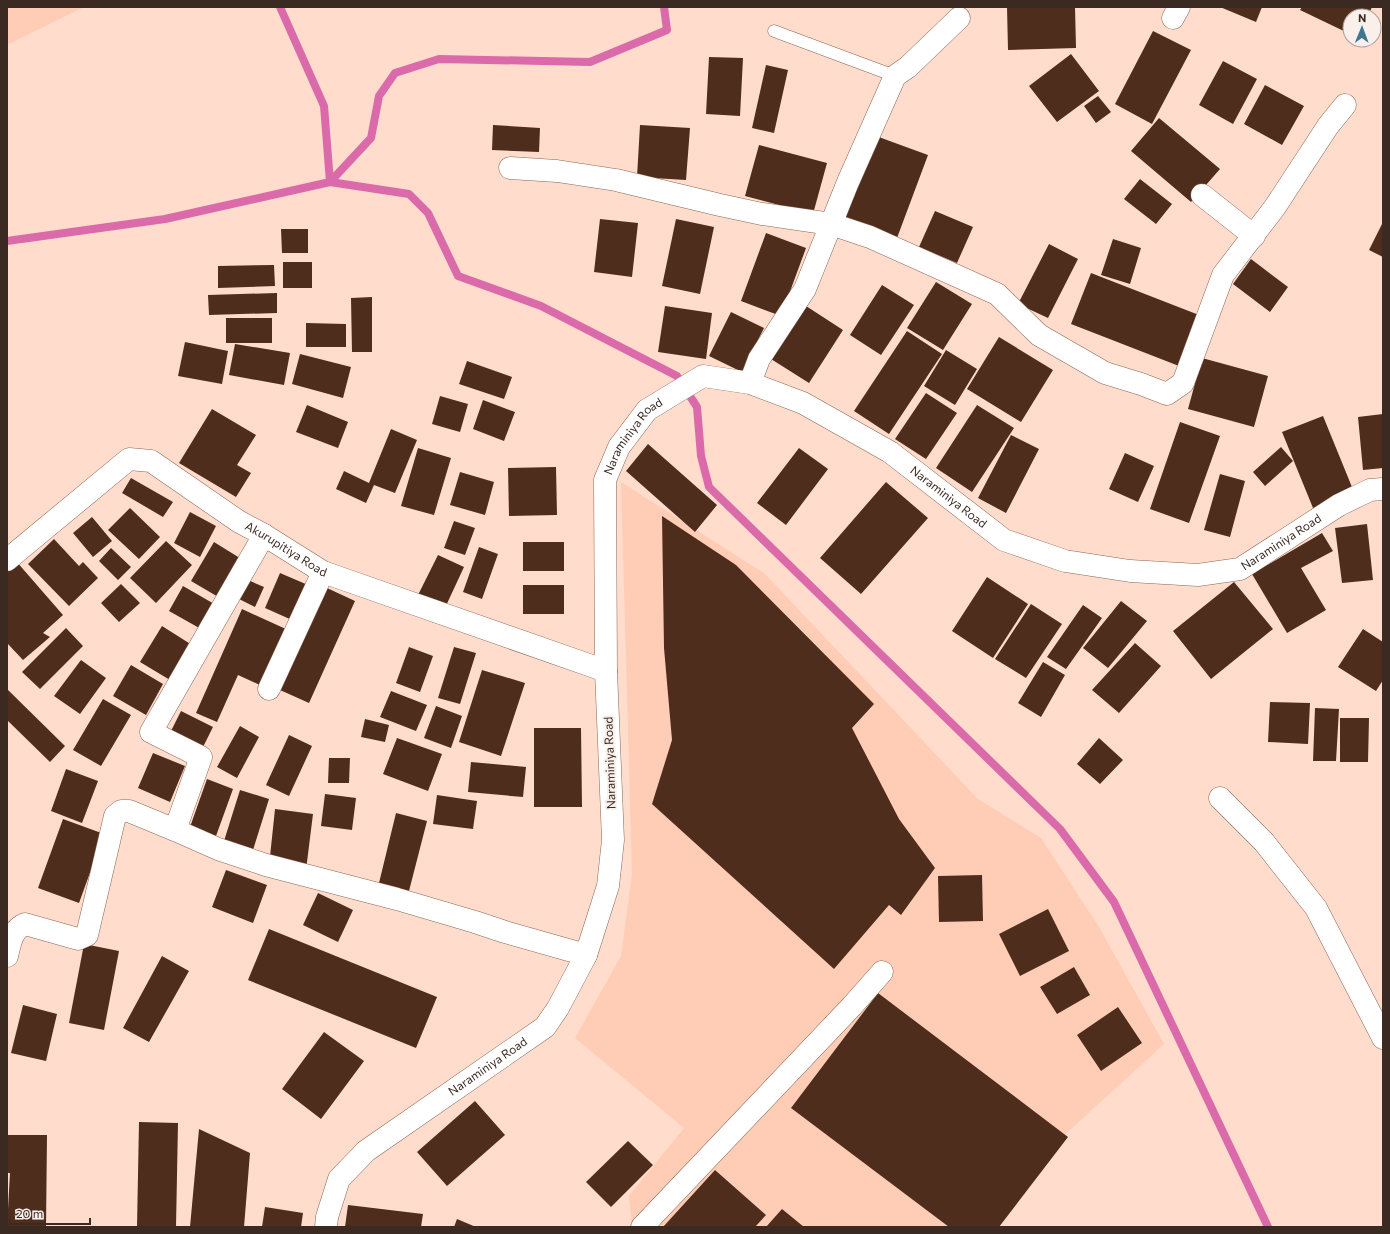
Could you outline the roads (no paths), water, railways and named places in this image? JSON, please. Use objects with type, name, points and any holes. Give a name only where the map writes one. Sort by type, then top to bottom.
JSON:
[{"type":"street","points":[[750,383],[760,359],[805,289],[830,224],[895,76],[908,68],[959,18]]},
{"type":"street","points":[[510,168],[557,171],[616,180],[762,214],[830,224],[870,237],[997,294],[1039,335],[1105,373],[1167,394],[1183,383],[1223,275],[1275,207],[1328,126],[1345,105]]},
{"type":"street","points":[[1202,195],[1254,236]]},
{"type":"street","name":"Naraminiya Road","points":[[326,1227],[327,1217],[339,1179],[355,1162],[366,1151],[545,1027],[558,1008],[586,955],[608,886],[613,840],[606,671],[605,480],[619,447],[647,410],[703,376],[750,383],[803,403],[890,452],[1004,540],[1065,561],[1130,571],[1198,575],[1240,568],[1339,505],[1370,490],[1383,489]]},
{"type":"street","name":"Akurupitiya Road","points":[[7,560],[129,459],[151,461],[238,521],[264,535],[323,572],[606,671]]},
{"type":"street","points":[[175,830],[201,757],[151,732],[264,535]]},
{"type":"street","points":[[270,689],[323,572]]},
{"type":"street","points":[[1220,798],[1264,842],[1316,908],[1383,1038]]},
{"type":"street","points":[[7,956],[13,936],[19,926],[25,924],[78,939],[87,935],[115,816],[121,811],[129,811],[218,849],[266,865],[397,899],[586,955]]},
{"type":"street","points":[[642,1227],[852,1006],[882,972]]},
{"type":"lane","points":[[774,31],[895,76]]},
{"type":"waterway","points":[[280,7],[324,106],[330,182]]},
{"type":"waterway","points":[[330,182],[371,138],[379,96],[395,73],[439,59],[590,62],[667,30],[664,7]]},
{"type":"waterway","points":[[7,241],[165,219],[330,182],[409,194],[428,213],[458,276],[541,306],[677,376],[697,407],[701,456],[709,487],[1060,829],[1114,902],[1268,1227]]}]
